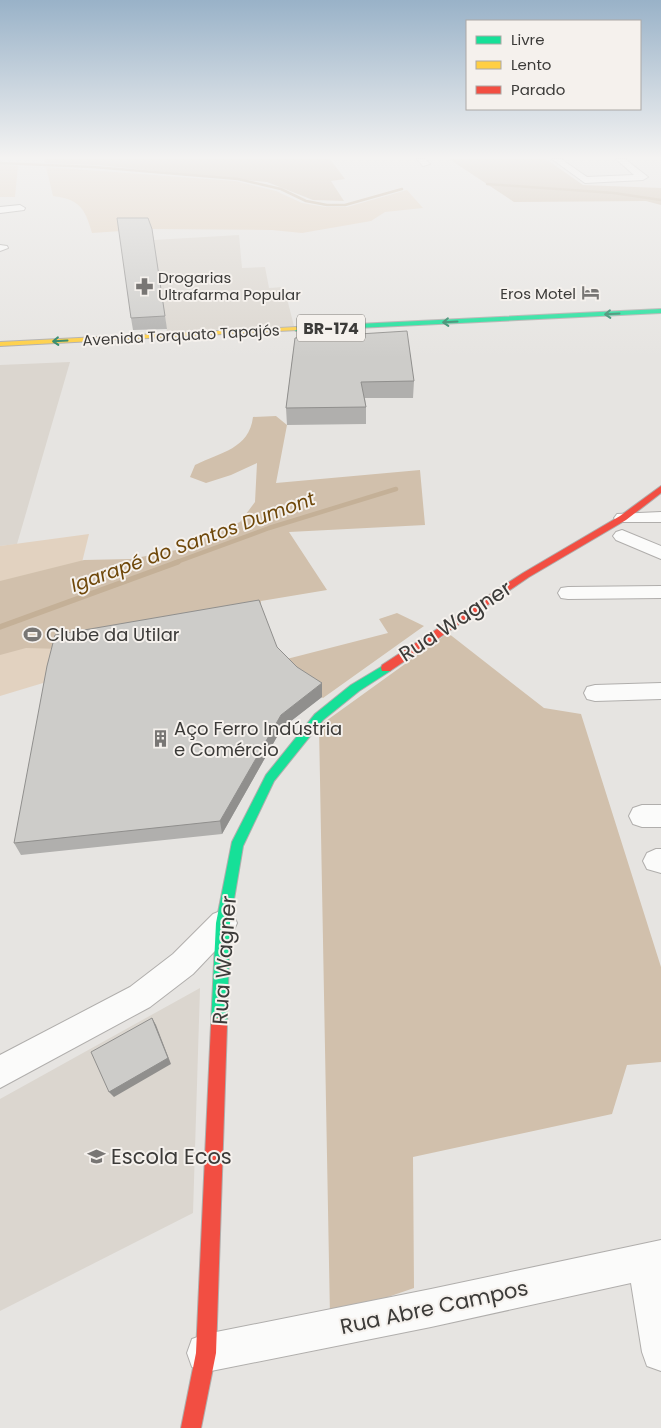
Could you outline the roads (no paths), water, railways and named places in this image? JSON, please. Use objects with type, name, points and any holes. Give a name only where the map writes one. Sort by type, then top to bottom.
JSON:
[{"type":"main road","name":"Avenida Torquato Tapajós","points":[[0,344],[661,311]]},
{"type":"main road","name":"Rua Wagner","points":[[191,1428],[206,1353],[223,923],[237,846],[270,778],[319,717],[355,688],[464,614],[526,575],[622,527],[661,488]]},
{"type":"street","points":[[622,527],[661,517]]},
{"type":"street","points":[[622,527],[661,553]]},
{"type":"street","points":[[568,592],[661,592]]},
{"type":"street","points":[[595,693],[661,691]]},
{"type":"street","points":[[0,1072],[140,997],[183,964],[223,923]]},
{"type":"street","points":[[654,1259],[661,1352]]},
{"type":"street","name":"Rua Abre Campos","points":[[206,1353],[431,1308],[654,1259]]},
{"type":"waterway","name":"Igarapé do Santos Dumont","points":[[174,563],[269,528],[396,489]]},
{"type":"waterway","name":"Igarapé do Santos Dumont","points":[[0,627],[178,562]]},
{"type":"place","name":"Drogarias Ultrafarma Popular","points":[[144,286]]},
{"type":"place","name":"Eros Motel","points":[[590,293]]},
{"type":"place","name":"Clube da Utilar","points":[[32,634]]},
{"type":"place","name":"Aço Ferro Indústria e Comércio","points":[[160,738]]},
{"type":"place","name":"Escola Ecos","points":[[97,1156]]}]
